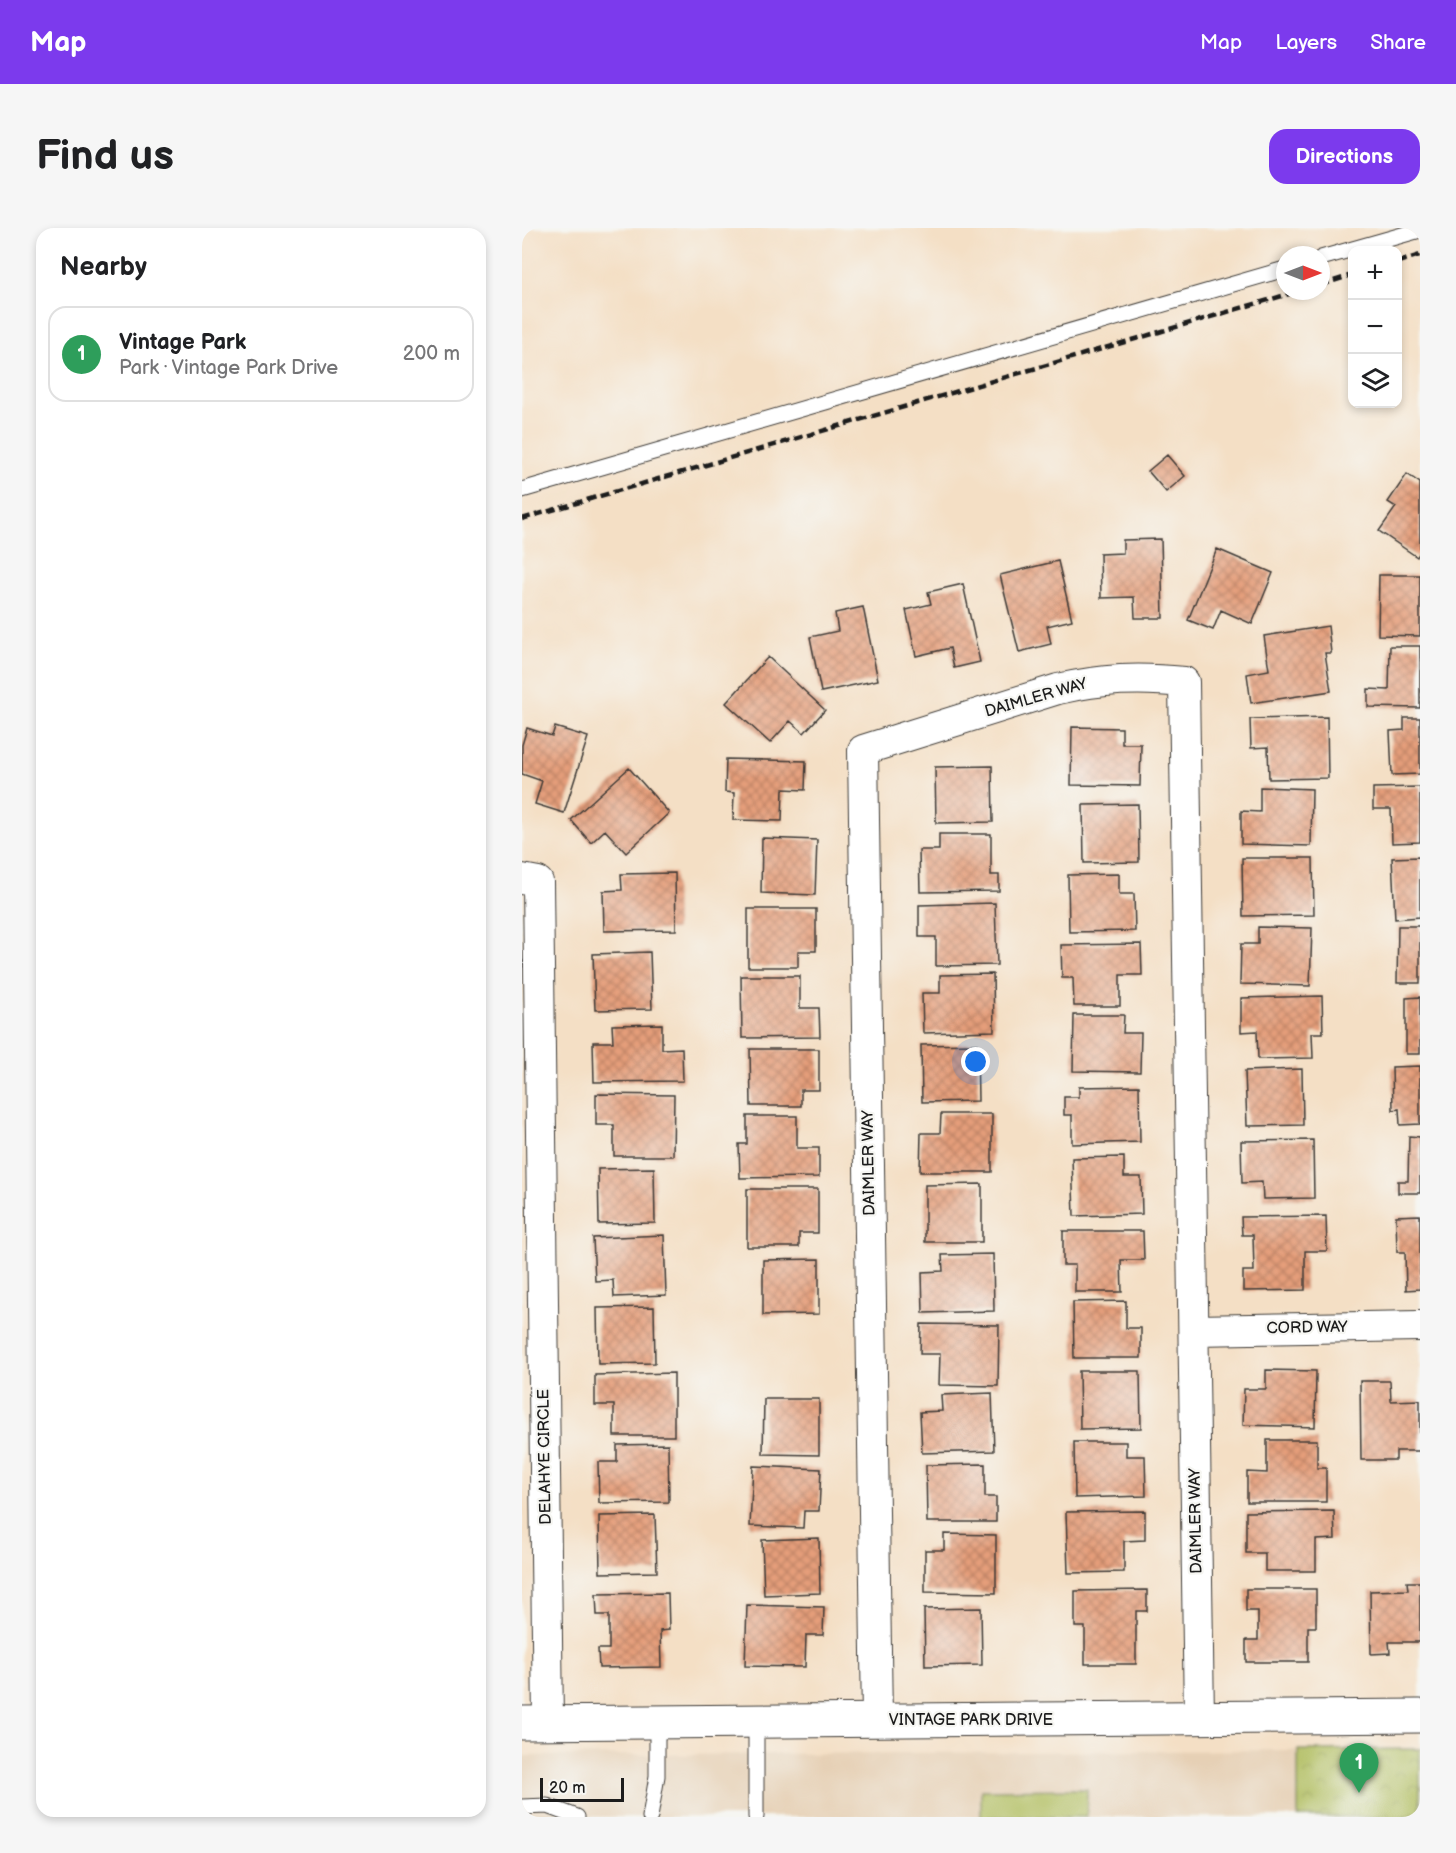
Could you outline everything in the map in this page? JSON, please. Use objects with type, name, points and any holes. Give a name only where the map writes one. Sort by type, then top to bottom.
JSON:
[{"type":"street","name":"DAIMLER WAY","points":[[877,1720],[862,750],[1058,689],[1120,678],[1184,682],[1199,1718]]},
{"type":"street","name":"DELAHYE CIRCLE","points":[[522,879],[538,882],[535,1723]]},
{"type":"street","name":"CORD WAY","points":[[1194,1330],[1420,1326]]},
{"type":"street","name":"VINTAGE PARK DRIVE","points":[[535,1723],[1420,1716]]},
{"type":"lane","points":[[1330,255],[1420,230]]},
{"type":"lane","points":[[522,490],[1276,272]]},
{"type":"lane","points":[[756,1721],[756,1817]]},
{"type":"lane","points":[[650,1817],[657,1776],[657,1722]]},
{"type":"lane","points":[[522,1807],[547,1806],[577,1817]]},
{"type":"shaded area","points":[[1298,1750],[1298,1817],[522,1817],[522,1756]]},
{"type":"green space","points":[[1420,1749],[1420,1817],[1298,1817],[1298,1750]]},
{"type":"green space","points":[[1087,1789],[1087,1817],[981,1817],[981,1790]]},
{"type":"building","points":[[1167,455],[1185,476],[1166,492],[1148,471]]},
{"type":"building","points":[[1407,474],[1420,483],[1420,552],[1417,557],[1379,531],[1396,507],[1388,502]]},
{"type":"building","points":[[1161,539],[1163,618],[1135,618],[1134,597],[1101,598],[1100,554],[1123,553],[1123,540]]},
{"type":"building","points":[[1217,549],[1273,573],[1252,624],[1221,610],[1213,630],[1188,620]]},
{"type":"building","points":[[1058,561],[1072,620],[1047,626],[1051,644],[1019,652],[1000,575]]},
{"type":"building","points":[[1379,575],[1420,575],[1420,636],[1378,635]]},
{"type":"building","points":[[963,584],[980,662],[954,668],[950,648],[916,656],[906,610],[931,604],[928,592]]},
{"type":"building","points":[[863,607],[878,680],[821,692],[810,637],[838,631],[835,613]]},
{"type":"building","points":[[1328,626],[1331,653],[1325,653],[1331,691],[1251,703],[1247,674],[1269,670],[1264,636]]},
{"type":"building","points":[[1390,646],[1420,646],[1420,708],[1368,707],[1368,689],[1389,690]]},
{"type":"building","points":[[768,657],[825,710],[804,733],[790,721],[770,743],[726,703]]},
{"type":"building","points":[[1327,717],[1328,778],[1269,779],[1268,747],[1251,748],[1250,719]]},
{"type":"building","points":[[1404,718],[1420,718],[1420,774],[1392,775],[1390,731],[1404,730]]},
{"type":"building","points":[[555,727],[588,737],[564,813],[535,804],[542,781],[522,774],[522,745],[527,728],[552,736]]},
{"type":"building","points":[[1072,727],[1122,728],[1122,744],[1141,744],[1140,786],[1071,785]]},
{"type":"building","points":[[726,759],[806,761],[805,790],[783,789],[782,821],[733,820],[734,793],[725,792]]},
{"type":"building","points":[[992,766],[993,822],[936,823],[935,767]]},
{"type":"building","points":[[629,768],[669,813],[626,853],[605,830],[591,843],[571,820]]},
{"type":"building","points":[[1260,787],[1312,789],[1311,846],[1241,844],[1241,811],[1260,812]]},
{"type":"building","points":[[1420,787],[1420,842],[1392,843],[1391,809],[1373,809],[1373,788]]},
{"type":"building","points":[[1138,804],[1139,862],[1084,863],[1083,805]]},
{"type":"building","points":[[939,834],[991,834],[991,875],[999,875],[999,891],[920,892],[919,850],[939,850]]},
{"type":"building","points":[[762,838],[817,840],[815,895],[761,893]]},
{"type":"building","points":[[1420,857],[1420,917],[1395,919],[1392,858]]},
{"type":"building","points":[[1242,858],[1313,858],[1314,915],[1243,916]]},
{"type":"building","points":[[675,873],[676,930],[604,931],[603,891],[622,890],[621,874]]},
{"type":"building","points":[[1119,874],[1119,894],[1134,894],[1135,931],[1069,932],[1068,875]]},
{"type":"building","points":[[995,903],[997,965],[936,966],[936,937],[919,937],[919,905]]},
{"type":"building","points":[[748,909],[816,909],[816,951],[798,951],[798,967],[748,967]]},
{"type":"building","points":[[1398,926],[1420,926],[1420,983],[1397,983]]},
{"type":"building","points":[[1258,927],[1312,928],[1310,986],[1240,984],[1241,944],[1258,944]]},
{"type":"building","points":[[1141,944],[1142,975],[1120,975],[1120,1006],[1074,1006],[1073,978],[1062,978],[1061,945]]},
{"type":"building","points":[[650,952],[652,1009],[595,1010],[593,954]]},
{"type":"building","points":[[993,974],[994,1031],[923,1033],[922,993],[940,993],[940,975]]},
{"type":"building","points":[[741,976],[800,976],[800,1008],[819,1008],[820,1037],[742,1038]]},
{"type":"building","points":[[1322,996],[1323,1033],[1312,1033],[1313,1058],[1258,1059],[1257,1031],[1241,1032],[1241,998]]},
{"type":"building","points":[[1420,997],[1420,1054],[1406,1054],[1406,998]]},
{"type":"building","points":[[1074,1015],[1124,1015],[1123,1033],[1141,1033],[1140,1072],[1073,1071]]},
{"type":"building","points":[[662,1024],[662,1049],[682,1048],[683,1081],[594,1082],[593,1042],[613,1042],[612,1025]]},
{"type":"building","points":[[977,1044],[978,1101],[922,1102],[921,1045]]},
{"type":"building","points":[[750,1049],[819,1049],[819,1090],[801,1090],[801,1106],[751,1106]]},
{"type":"building","points":[[1420,1066],[1420,1124],[1400,1125],[1399,1109],[1393,1110],[1392,1067]]},
{"type":"building","points":[[1302,1069],[1303,1125],[1247,1126],[1245,1071]]},
{"type":"building","points":[[1139,1086],[1140,1142],[1072,1144],[1072,1115],[1064,1115],[1064,1097],[1079,1097],[1079,1087]]},
{"type":"building","points":[[596,1094],[674,1095],[673,1156],[614,1156],[614,1125],[596,1125]]},
{"type":"building","points":[[941,1114],[992,1114],[992,1172],[920,1172],[921,1133],[940,1133]]},
{"type":"building","points":[[747,1116],[797,1116],[797,1148],[819,1148],[819,1177],[740,1178],[739,1144],[747,1144]]},
{"type":"building","points":[[1409,1136],[1420,1137],[1420,1193],[1398,1193],[1398,1181],[1408,1181]]},
{"type":"building","points":[[1313,1140],[1314,1198],[1263,1199],[1262,1182],[1242,1183],[1241,1141]]},
{"type":"building","points":[[1124,1157],[1124,1177],[1141,1177],[1142,1214],[1074,1216],[1072,1158]]},
{"type":"building","points":[[654,1168],[655,1223],[599,1224],[598,1169]]},
{"type":"building","points":[[982,1184],[982,1242],[925,1242],[925,1185]]},
{"type":"building","points":[[747,1189],[818,1189],[818,1233],[799,1233],[799,1247],[747,1247]]},
{"type":"building","points":[[1420,1215],[1420,1289],[1406,1290],[1405,1252],[1397,1252],[1396,1216]]},
{"type":"building","points":[[1326,1216],[1327,1251],[1305,1251],[1305,1290],[1243,1291],[1243,1271],[1254,1271],[1253,1235],[1242,1235],[1241,1217]]},
{"type":"building","points":[[1063,1231],[1143,1231],[1144,1260],[1121,1260],[1122,1292],[1075,1292],[1075,1265],[1063,1265]]},
{"type":"building","points":[[664,1235],[666,1295],[614,1297],[613,1280],[595,1281],[593,1238]]},
{"type":"building","points":[[993,1254],[994,1311],[923,1313],[922,1272],[943,1271],[942,1255]]},
{"type":"building","points":[[819,1259],[819,1314],[763,1315],[763,1260]]},
{"type":"building","points":[[1126,1301],[1126,1328],[1141,1328],[1141,1358],[1074,1358],[1073,1302]]},
{"type":"building","points":[[654,1307],[655,1363],[598,1364],[597,1308]]},
{"type":"building","points":[[921,1324],[999,1325],[998,1386],[939,1385],[940,1354],[920,1354]]},
{"type":"building","points":[[1266,1370],[1316,1371],[1315,1427],[1243,1425],[1244,1389],[1266,1389]]},
{"type":"building","points":[[1079,1371],[1140,1371],[1141,1428],[1080,1429]]},
{"type":"building","points":[[674,1373],[674,1436],[614,1436],[614,1405],[595,1405],[595,1375]]},
{"type":"building","points":[[1360,1381],[1390,1381],[1391,1401],[1420,1400],[1420,1451],[1396,1451],[1396,1460],[1361,1460]]},
{"type":"building","points":[[992,1393],[994,1451],[922,1453],[920,1412],[942,1411],[941,1395]]},
{"type":"building","points":[[764,1399],[819,1399],[819,1455],[763,1454]]},
{"type":"building","points":[[1267,1440],[1317,1440],[1317,1468],[1326,1468],[1326,1502],[1247,1502],[1247,1472],[1267,1473]]},
{"type":"building","points":[[1074,1442],[1126,1442],[1126,1456],[1145,1456],[1146,1496],[1075,1498]]},
{"type":"building","points":[[668,1444],[669,1502],[599,1503],[598,1462],[617,1462],[617,1445]]},
{"type":"building","points":[[985,1464],[985,1497],[996,1497],[996,1522],[927,1522],[926,1465]]},
{"type":"building","points":[[753,1466],[821,1469],[819,1511],[804,1511],[803,1528],[750,1526]]},
{"type":"building","points":[[1145,1511],[1145,1540],[1124,1541],[1124,1572],[1068,1573],[1066,1512]]},
{"type":"building","points":[[1334,1511],[1335,1539],[1316,1540],[1316,1571],[1265,1571],[1265,1553],[1246,1553],[1246,1512]]},
{"type":"building","points":[[655,1515],[657,1572],[600,1573],[599,1516]]},
{"type":"building","points":[[944,1534],[996,1535],[996,1593],[925,1592],[925,1550],[944,1550]]},
{"type":"building","points":[[819,1538],[820,1593],[764,1595],[762,1540]]},
{"type":"building","points":[[1407,1582],[1420,1582],[1420,1642],[1389,1642],[1390,1653],[1371,1654],[1370,1591],[1408,1590]]},
{"type":"building","points":[[1246,1589],[1316,1589],[1316,1627],[1308,1627],[1308,1662],[1246,1662],[1246,1640],[1258,1640],[1258,1611],[1246,1611]]},
{"type":"building","points":[[1147,1590],[1147,1611],[1136,1611],[1136,1664],[1085,1664],[1085,1627],[1075,1627],[1075,1591]]},
{"type":"building","points":[[668,1593],[669,1630],[660,1631],[661,1667],[599,1668],[598,1649],[609,1649],[609,1615],[597,1615],[596,1594]]},
{"type":"building","points":[[747,1605],[824,1607],[823,1635],[806,1635],[805,1667],[745,1666]]},
{"type":"building","points":[[981,1608],[982,1665],[925,1666],[924,1609]]},
{"type":"railway","points":[[1402,261],[1420,255]]},
{"type":"railway","points":[[1330,282],[1348,276]]},
{"type":"railway","points":[[522,519],[1276,298]]},
{"type":"place","name":"Vintage Park","points":[[1359,1793]]}]
